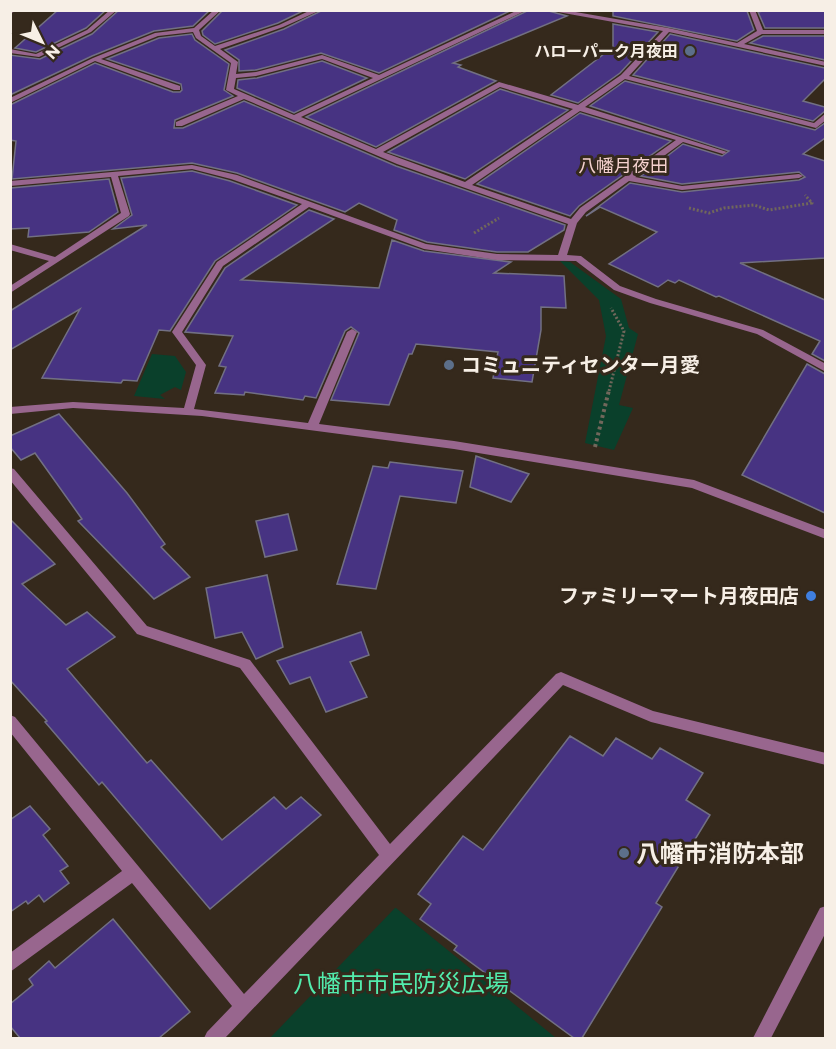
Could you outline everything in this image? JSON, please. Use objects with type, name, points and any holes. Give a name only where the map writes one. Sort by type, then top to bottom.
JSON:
[{"type":"street","points":[[10,51],[37,56],[88,31],[114,10]]},
{"type":"street","points":[[10,101],[95,59],[157,34],[196,30],[218,10]]},
{"type":"street","points":[[215,48],[281,26],[318,10]]},
{"type":"street","points":[[295,117],[524,10]]},
{"type":"street","points":[[550,10],[668,30],[825,64]]},
{"type":"street","points":[[603,19],[604,10]]},
{"type":"street","points":[[752,10],[761,32]]},
{"type":"street","points":[[196,30],[198,37],[235,62],[230,90],[377,152],[465,186],[573,223]]},
{"type":"street","points":[[465,186],[624,77],[668,30]]},
{"type":"street","points":[[739,44],[761,32],[825,32]]},
{"type":"street","points":[[232,76],[256,74],[322,57],[381,78]]},
{"type":"street","points":[[95,59],[177,88]]},
{"type":"street","points":[[624,77],[816,126],[825,115]]},
{"type":"street","points":[[377,152],[499,84],[723,152]]},
{"type":"street","points":[[179,124],[244,96]]},
{"type":"street","points":[[562,258],[573,223],[583,210],[682,139]]},
{"type":"street","points":[[10,184],[192,167],[234,177],[424,246],[497,257],[578,258],[617,288],[653,301],[760,332],[825,369]]},
{"type":"street","points":[[10,290],[126,214],[114,175]]},
{"type":"street","points":[[628,178],[682,188],[800,176]]},
{"type":"street","points":[[188,412],[201,365],[177,332],[220,264],[308,204]]},
{"type":"street","points":[[10,247],[56,260]]},
{"type":"street","points":[[312,427],[352,332]]},
{"type":"street","points":[[10,411],[74,405],[188,412],[453,446],[694,484],[825,535]]},
{"type":"street","points":[[10,472],[142,630],[245,664],[389,856]]},
{"type":"street","points":[[213,1038],[561,678],[651,716],[825,759]]},
{"type":"street","points":[[10,721],[243,1007]]},
{"type":"street","points":[[10,964],[133,873]]},
{"type":"street","points":[[762,1038],[825,915]]},
{"type":"path","points":[[471,235],[519,204]]},
{"type":"path","points":[[590,468],[624,332],[610,305],[617,288]]},
{"type":"green space","points":[[560,261],[570,262],[621,299],[629,328],[638,334],[619,405],[633,408],[614,450],[585,443],[606,336],[599,300]]},
{"type":"green space","points":[[152,354],[175,356],[186,372],[181,390],[175,387],[160,395],[165,399],[134,396]]},
{"type":"green space","name":"八幡市市民防災広場","points":[[396,908],[556,1038],[270,1038]]},
{"type":"building","points":[[58,10],[106,10],[86,28],[36,52],[15,48]]},
{"type":"building","points":[[119,10],[210,10],[193,26],[154,31],[92,56],[10,95],[10,55],[40,59],[92,34]]},
{"type":"building","points":[[223,10],[305,10],[278,23],[215,44],[203,35],[202,31]]},
{"type":"building","points":[[323,10],[512,10],[379,73],[321,53],[256,70],[239,71],[239,60],[225,50],[284,29]]},
{"type":"building","points":[[529,10],[545,10],[567,16],[453,63],[496,81],[376,147],[306,117]]},
{"type":"building","points":[[613,10],[747,11],[754,30],[737,41],[613,16]]},
{"type":"building","points":[[825,10],[825,28],[765,28],[758,12]]},
{"type":"building","points":[[613,24],[658,32],[620,73],[578,103],[551,95],[613,47]]},
{"type":"building","points":[[192,34],[195,40],[229,64],[224,90],[233,96],[175,120],[174,128],[183,128],[244,101],[396,166],[565,225],[564,230],[528,252],[497,252],[427,242],[394,230],[397,220],[359,203],[345,212],[237,173],[192,163],[12,179],[16,141],[10,140],[10,105],[95,63],[173,92],[180,92],[181,84],[107,59],[159,38]]},
{"type":"building","points":[[670,34],[825,68],[825,79],[803,101],[825,107],[825,111],[813,121],[633,75]]},
{"type":"building","points":[[763,36],[825,36],[825,60],[750,43]]},
{"type":"building","points":[[322,61],[367,78],[294,113],[237,88],[238,80],[257,78]]},
{"type":"building","points":[[625,81],[815,130],[825,123],[825,138],[803,154],[825,161],[825,258],[740,263],[825,300],[825,361],[812,354],[820,341],[679,280],[675,283],[668,280],[658,287],[609,264],[657,232],[600,207],[586,216],[630,183],[682,192],[799,180],[805,177],[799,172],[682,184],[641,176],[683,144],[722,156],[729,151],[590,106]]},
{"type":"building","points":[[500,89],[568,110],[465,179],[388,152]]},
{"type":"building","points":[[580,113],[671,141],[579,206],[570,216],[477,184]]},
{"type":"building","points":[[192,171],[230,181],[297,205],[215,261],[170,331],[159,330],[137,381],[123,380],[121,383],[42,378],[80,309],[10,350],[10,311],[147,225],[113,229],[132,215],[121,178]]},
{"type":"building","points":[[109,179],[118,212],[89,232],[28,237],[29,228],[10,229],[11,188]]},
{"type":"building","points":[[309,210],[334,219],[241,280],[379,288],[392,240],[424,251],[511,262],[494,273],[564,276],[566,308],[541,307],[541,330],[532,382],[493,378],[498,352],[416,344],[412,354],[409,354],[389,405],[331,400],[359,333],[351,327],[345,331],[316,398],[305,396],[303,400],[245,392],[244,395],[215,393],[226,367],[219,366],[233,336],[185,332],[225,268]]},
{"type":"building","points":[[807,364],[825,374],[825,513],[742,475]]},
{"type":"building","points":[[59,414],[127,493],[165,544],[161,547],[190,577],[154,599],[78,521],[82,519],[35,453],[21,460],[10,447],[10,436]]},
{"type":"building","points":[[476,456],[529,474],[511,502],[470,487]]},
{"type":"building","points":[[390,462],[463,471],[456,503],[400,496],[376,589],[337,584],[373,466],[388,468]]},
{"type":"building","points":[[288,514],[297,550],[265,557],[256,521]]},
{"type":"building","points":[[10,519],[55,564],[22,584],[66,625],[87,612],[115,637],[67,669],[147,763],[151,760],[222,840],[274,797],[286,809],[301,797],[321,815],[210,909],[102,782],[99,785],[10,680]]},
{"type":"building","points":[[267,575],[283,647],[256,659],[242,632],[215,638],[206,588]]},
{"type":"building","points":[[361,632],[369,655],[350,662],[367,697],[326,712],[310,677],[290,684],[277,661]]},
{"type":"building","points":[[570,736],[603,756],[616,738],[652,759],[660,748],[703,773],[686,800],[710,815],[656,903],[662,907],[582,1038],[574,1038],[454,950],[457,946],[420,919],[431,904],[418,894],[463,836],[483,850]]},
{"type":"building","points":[[30,806],[50,829],[43,835],[68,866],[60,871],[69,883],[44,902],[39,895],[28,904],[26,901],[10,912],[10,820]]},
{"type":"building","points":[[113,919],[190,1012],[159,1038],[20,1038],[10,1026],[10,1004],[33,985],[29,979],[49,961],[55,968]]},
{"type":"place","name":"ハローパーク月夜田","points":[[690,51]]},
{"type":"place","name":"コミュニティセンター月愛","points":[[449,365]]},
{"type":"place","name":"ファミリーマート月夜田店","points":[[811,596]]},
{"type":"place","name":"八幡市消防本部","points":[[624,853]]},
{"type":"district","name":"八幡月夜田","points":[[623,166]]}]
